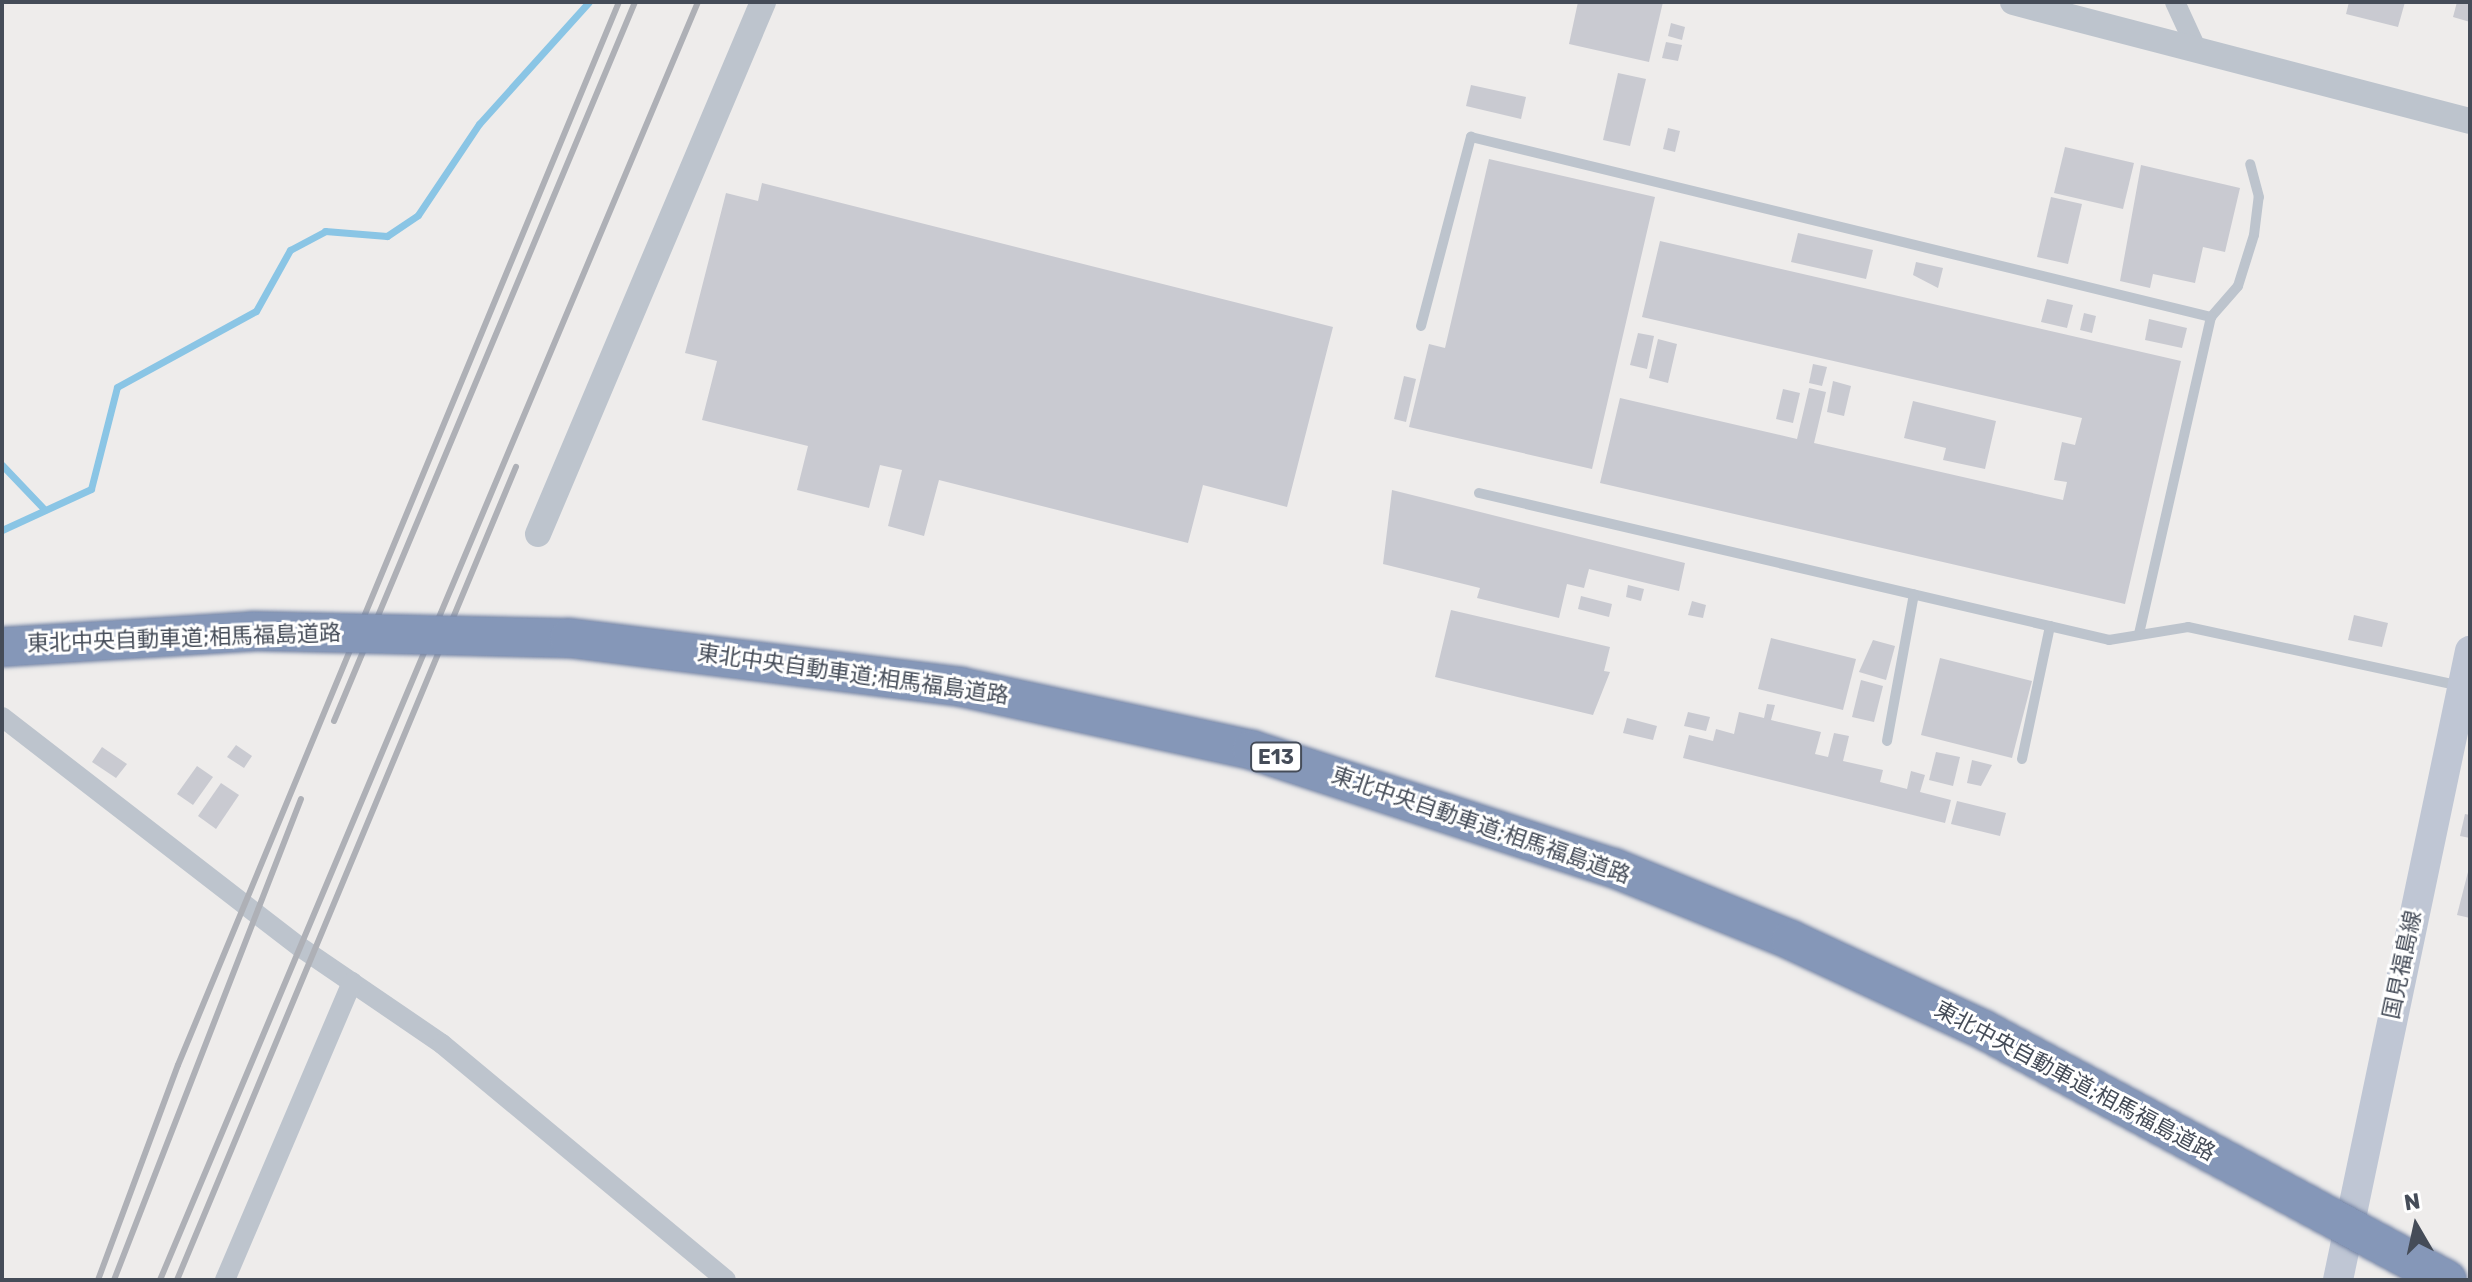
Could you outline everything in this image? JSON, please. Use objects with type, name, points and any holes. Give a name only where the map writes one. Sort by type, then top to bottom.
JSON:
[{"type":"highway","name":"東北中央自動車道;相馬福島道路","points":[[2,647],[253,631],[569,638],[961,687],[1252,750],[1585,858],[1791,940],[1984,1030],[2447,1280]]},
{"type":"highway","name":"東北中央自動車道;相馬福島道路","points":[[2,666],[190,653],[507,655],[772,678],[939,703],[1243,768],[1431,823],[1809,969],[2390,1280]]},
{"type":"main road","name":"国見福島線","points":[[2338,1280],[2470,651]]},
{"type":"street","points":[[538,534],[763,2]]},
{"type":"street","points":[[2013,2],[2470,121]]},
{"type":"street","points":[[2175,2],[2197,50]]},
{"type":"street","points":[[2,717],[352,982],[442,1044],[726,1280]]},
{"type":"street","points":[[225,1280],[352,982]]},
{"type":"lane","points":[[1421,326],[1471,137],[2211,317]]},
{"type":"lane","points":[[2139,634],[2211,317],[2238,286],[2254,235],[2259,197],[2250,164]]},
{"type":"lane","points":[[1479,493],[2109,640],[2188,627],[2462,687]]},
{"type":"lane","points":[[1887,741],[1914,594]]},
{"type":"lane","points":[[2022,759],[2050,626]]},
{"type":"building","points":[[1578,2],[1663,2],[1649,62],[1569,44]]},
{"type":"building","points":[[2349,2],[2405,2],[2398,27],[2346,14]]},
{"type":"building","points":[[2457,2],[2470,2],[2470,22],[2453,17]]},
{"type":"building","points":[[1671,23],[1685,27],[1682,40],[1668,36]]},
{"type":"building","points":[[1666,42],[1682,45],[1678,61],[1662,58]]},
{"type":"building","points":[[1618,73],[1646,79],[1630,146],[1603,140]]},
{"type":"building","points":[[1471,85],[1526,97],[1521,119],[1466,106]]},
{"type":"building","points":[[1668,128],[1680,131],[1675,152],[1663,149]]},
{"type":"building","points":[[2065,147],[2134,163],[2123,209],[2054,193]]},
{"type":"building","points":[[1489,159],[1655,197],[1592,469],[1409,427],[1429,344],[1445,348]]},
{"type":"building","points":[[2141,165],[2240,188],[2225,252],[2203,247],[2195,283],[2153,274],[2150,288],[2120,281]]},
{"type":"building","points":[[762,183],[1333,327],[1287,507],[1203,485],[1188,543],[939,480],[924,536],[888,526],[902,470],[880,465],[869,508],[797,490],[808,446],[702,420],[717,361],[685,353],[726,193],[758,201]]},
{"type":"building","points":[[2051,197],[2082,204],[2068,264],[2037,257]]},
{"type":"building","points":[[1798,233],[1873,250],[1866,279],[1791,262]]},
{"type":"building","points":[[1660,241],[2181,361],[2125,604],[1600,483],[1620,398],[1797,439],[1809,388],[1826,392],[1814,443],[2063,500],[2067,482],[2054,480],[2062,442],[2075,445],[2082,418],[1642,317]]},
{"type":"building","points":[[1916,262],[1943,268],[1938,288],[1913,275]]},
{"type":"building","points":[[2047,299],[2073,305],[2067,328],[2041,322]]},
{"type":"building","points":[[2084,313],[2096,316],[2092,333],[2080,330]]},
{"type":"building","points":[[2149,319],[2187,328],[2182,348],[2145,340]]},
{"type":"building","points":[[1638,333],[1654,336],[1647,369],[1630,365]]},
{"type":"building","points":[[1658,339],[1677,344],[1668,383],[1649,378]]},
{"type":"building","points":[[1813,364],[1827,367],[1822,386],[1809,383]]},
{"type":"building","points":[[1404,376],[1416,379],[1406,422],[1394,419]]},
{"type":"building","points":[[1833,381],[1851,386],[1844,416],[1827,412]]},
{"type":"building","points":[[1783,389],[1800,393],[1793,423],[1776,419]]},
{"type":"building","points":[[1913,401],[1996,421],[1985,469],[1943,460],[1946,448],[1904,438]]},
{"type":"building","points":[[1392,490],[1685,563],[1679,591],[1589,569],[1584,588],[1567,584],[1559,618],[1477,598],[1480,588],[1383,564]]},
{"type":"building","points":[[1628,585],[1644,589],[1641,601],[1626,597]]},
{"type":"building","points":[[1581,596],[1612,604],[1609,617],[1578,609]]},
{"type":"building","points":[[1692,601],[1706,605],[1703,618],[1688,615]]},
{"type":"building","points":[[1451,610],[1610,647],[1604,671],[1610,672],[1593,715],[1435,677]]},
{"type":"building","points":[[2354,615],[2388,623],[2382,647],[2348,640]]},
{"type":"building","points":[[1771,638],[1856,659],[1843,710],[1758,689]]},
{"type":"building","points":[[1873,640],[1895,646],[1886,680],[1859,672]]},
{"type":"building","points":[[1940,658],[2032,681],[2012,758],[1921,735]]},
{"type":"building","points":[[1861,680],[1883,686],[1874,722],[1852,717]]},
{"type":"building","points":[[1767,704],[1775,705],[1771,720],[1821,732],[1815,754],[1828,757],[1834,733],[1849,736],[1843,761],[1883,770],[1880,782],[1907,789],[1911,771],[1925,775],[1920,792],[1951,800],[1945,823],[1683,758],[1689,735],[1713,741],[1716,729],[1734,734],[1739,712],[1764,718]]},
{"type":"building","points":[[1688,712],[1710,717],[1706,731],[1684,726]]},
{"type":"building","points":[[1627,718],[1657,726],[1653,740],[1623,733]]},
{"type":"building","points":[[236,745],[252,756],[244,768],[227,757]]},
{"type":"building","points":[[102,747],[127,764],[116,778],[92,762]]},
{"type":"building","points":[[1936,752],[1960,757],[1953,786],[1929,780]]},
{"type":"building","points":[[1972,760],[1992,765],[1981,786],[1967,783]]},
{"type":"building","points":[[197,766],[213,777],[193,805],[177,794]]},
{"type":"building","points":[[221,783],[239,795],[216,829],[198,816]]},
{"type":"building","points":[[1957,801],[2006,813],[2000,836],[1951,824]]},
{"type":"building","points":[[2465,814],[2470,815],[2470,838],[2460,836]]},
{"type":"building","points":[[2470,868],[2470,918],[2457,915]]},
{"type":"waterway","points":[[2,530],[91,489],[117,387],[256,311],[290,250],[325,231],[387,236],[418,215],[479,124],[589,2]]},
{"type":"waterway","points":[[2,465],[45,510]]},
{"type":"railway","points":[[98,1280],[178,1065],[619,2]]},
{"type":"railway","points":[[334,721],[635,2]]},
{"type":"railway","points":[[160,1280],[698,2]]},
{"type":"railway","points":[[177,1280],[516,467]]},
{"type":"railway","points":[[114,1280],[301,799]]}]
